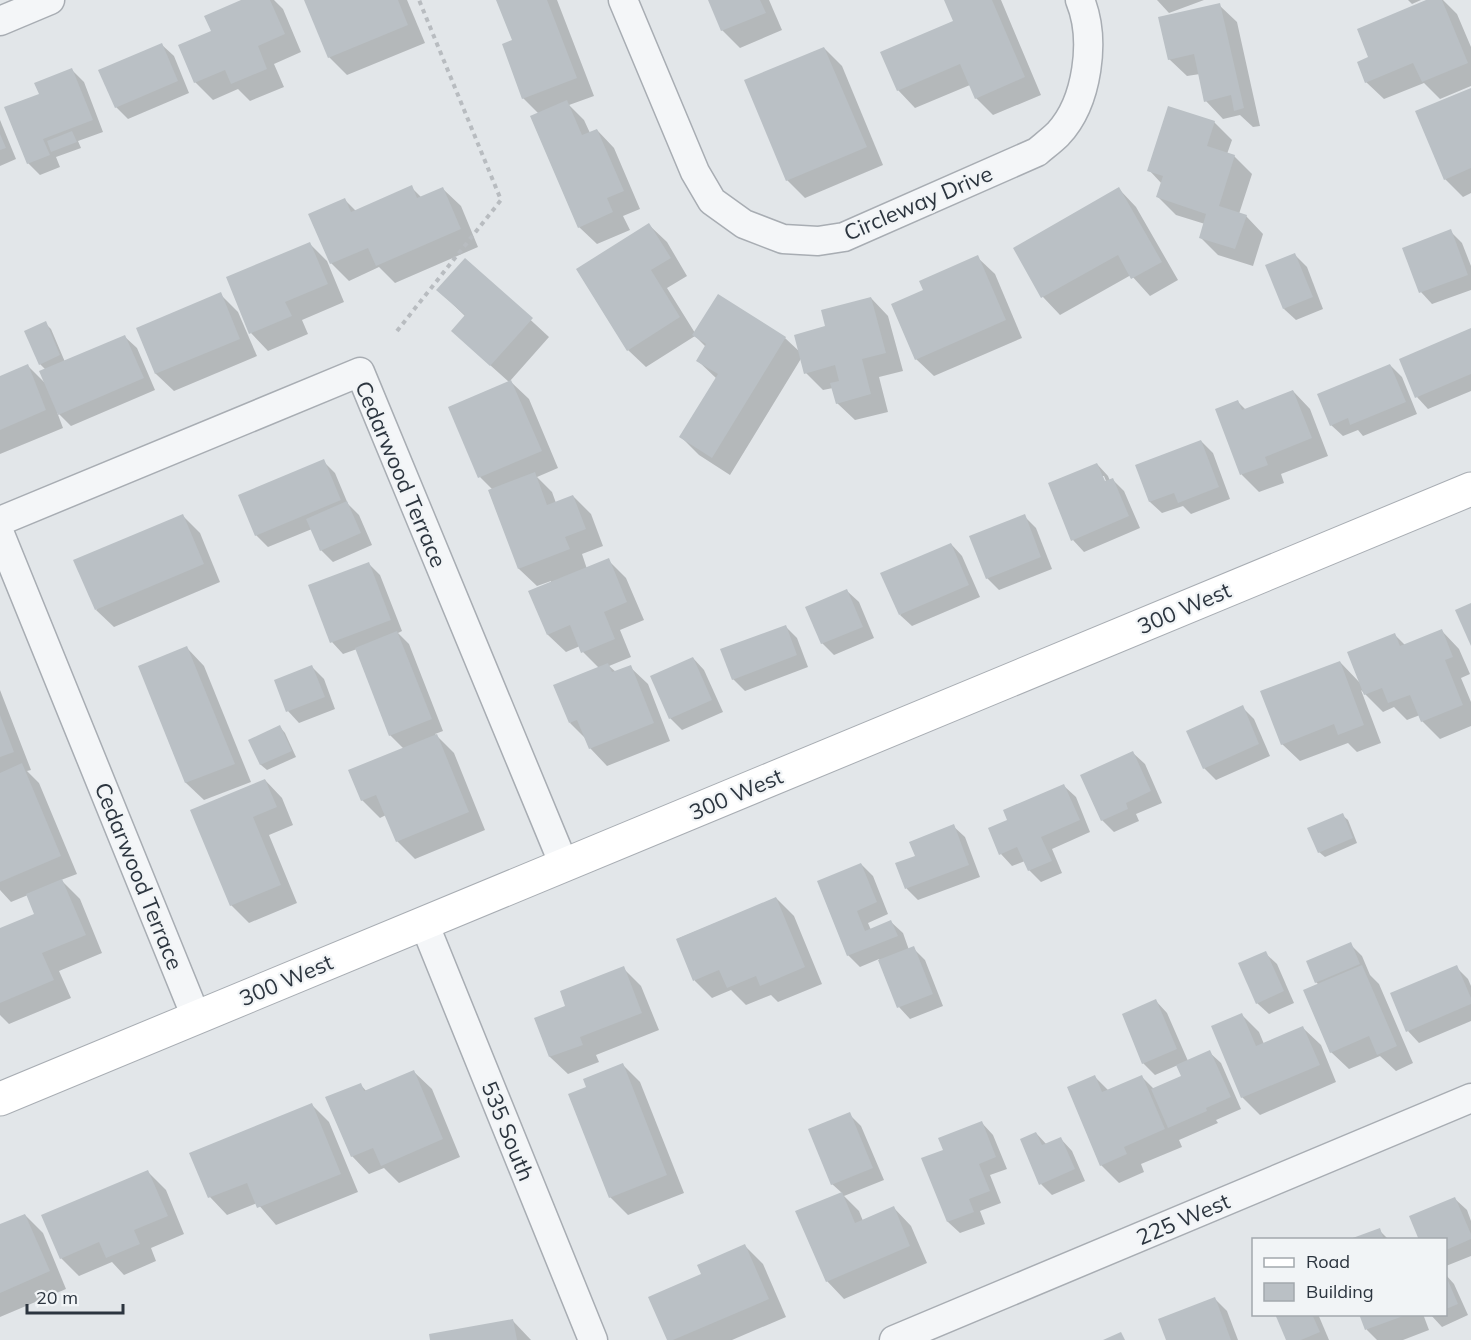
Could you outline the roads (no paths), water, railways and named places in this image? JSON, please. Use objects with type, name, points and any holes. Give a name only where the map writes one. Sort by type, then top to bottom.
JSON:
[{"type":"street","points":[[0,21],[50,0]]},
{"type":"street","name":"Circleway Drive","points":[[623,0],[695,172],[712,201],[744,224],[783,239],[818,241],[844,237],[1037,152],[1060,132],[1078,102],[1089,60],[1087,16],[1080,0]]},
{"type":"street","name":"Cedarwood Terrace","points":[[0,520],[360,372],[564,865]]},
{"type":"street","name":"300 West","points":[[0,1099],[1471,489]]},
{"type":"street","name":"Cedarwood Terrace","points":[[0,534],[196,1017]]},
{"type":"street","name":"535 South","points":[[424,923],[593,1340]]},
{"type":"street","name":"225 West","points":[[894,1340],[1471,1098]]}]
